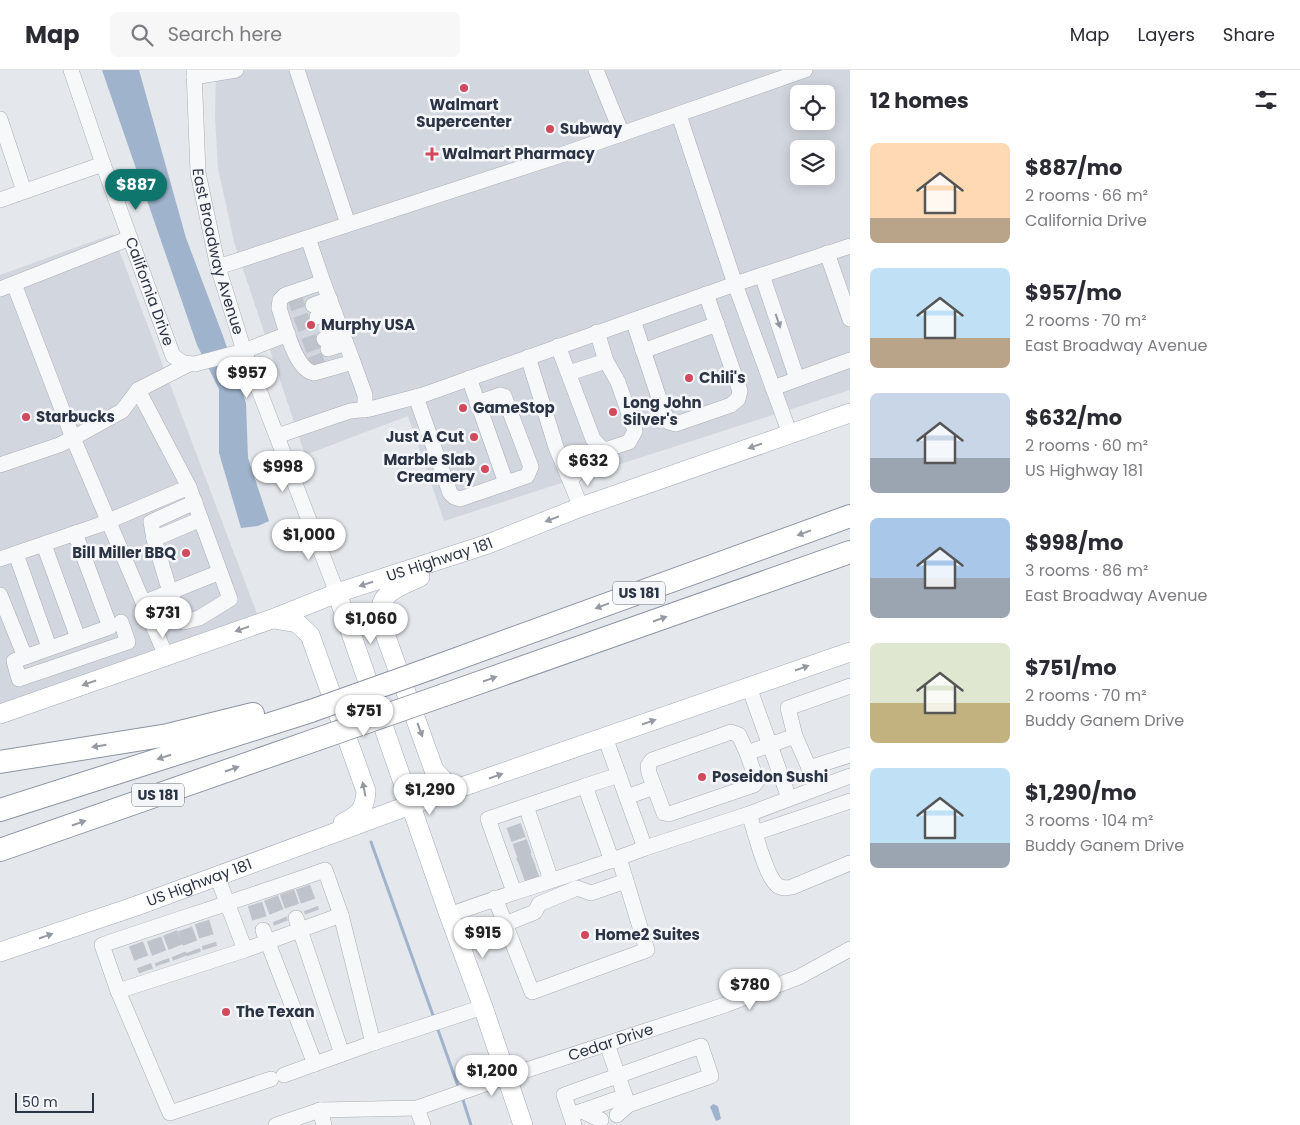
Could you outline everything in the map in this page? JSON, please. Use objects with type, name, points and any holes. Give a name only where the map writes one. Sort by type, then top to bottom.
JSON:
[{"type":"highway","name":"US 181","points":[[0,810],[306,712],[850,516]]},
{"type":"highway","name":"US 181","points":[[0,850],[850,552]]},
{"type":"highway","points":[[0,762],[168,735],[265,712],[306,712]]},
{"type":"highway","points":[[0,862],[21,854],[44,835]]},
{"type":"main road","name":"US Highway 181","points":[[0,714],[272,619],[337,593],[488,544],[581,507],[850,412]]},
{"type":"main road","points":[[460,788],[446,783],[434,770],[380,620],[380,610],[384,596],[398,587],[488,544]]},
{"type":"main road","points":[[337,593],[410,805],[483,1007],[522,1125]]},
{"type":"main road","points":[[272,619],[298,623],[310,635],[366,791],[363,807],[357,816],[292,848]]},
{"type":"main road","name":"US Highway 181","points":[[0,952],[93,921],[410,805],[850,652]]},
{"type":"street","name":"California Drive","points":[[71,70],[170,350],[178,360],[189,364]]},
{"type":"street","points":[[194,74],[236,70]]},
{"type":"street","points":[[298,70],[348,224]]},
{"type":"street","points":[[596,70],[622,134]]},
{"type":"street","points":[[218,267],[622,134],[805,70]]},
{"type":"street","name":"East Broadway Avenue","points":[[194,74],[198,172],[238,352],[277,436],[337,593]]},
{"type":"street","points":[[679,114],[735,284],[790,434]]},
{"type":"street","points":[[0,120],[24,191]]},
{"type":"street","points":[[0,200],[103,164]]},
{"type":"street","points":[[130,238],[7,287],[166,656]]},
{"type":"street","points":[[308,238],[365,395],[365,410]]},
{"type":"street","points":[[277,436],[350,411],[365,410],[416,397],[762,274],[850,246]]},
{"type":"street","points":[[827,253],[850,319]]},
{"type":"street","points":[[762,274],[797,379]]},
{"type":"street","points":[[633,320],[664,413],[669,422],[676,424],[731,405],[738,399],[740,390],[706,294]]},
{"type":"street","points":[[328,295],[285,295],[280,300],[308,372],[314,373],[347,347]]},
{"type":"street","points":[[328,295],[313,306],[328,295]]},
{"type":"street","points":[[0,465],[59,445],[73,438],[122,411],[138,390],[189,364],[238,352],[288,318]]},
{"type":"street","points":[[643,351],[716,324]]},
{"type":"street","points":[[558,346],[593,439],[605,450],[630,442],[635,431],[618,382],[606,361],[597,332]]},
{"type":"street","points":[[328,349],[347,347]]},
{"type":"street","points":[[165,377],[170,350]]},
{"type":"street","points":[[528,357],[556,447],[581,507]]},
{"type":"street","points":[[773,388],[850,360]]},
{"type":"street","points":[[569,373],[606,361]]},
{"type":"street","points":[[469,378],[506,483]]},
{"type":"street","points":[[138,390],[189,487],[195,502],[201,518],[230,599],[199,618],[183,622],[170,592],[154,539],[151,522],[195,502]]},
{"type":"street","points":[[416,397],[450,492],[454,497],[460,499],[527,476],[531,467],[504,396],[500,395],[477,403]]},
{"type":"street","points":[[570,480],[602,448]]},
{"type":"street","points":[[0,559],[108,521],[189,487]]},
{"type":"street","points":[[154,539],[201,518]]},
{"type":"street","points":[[75,533],[116,624],[128,642],[19,679],[14,661],[116,624],[170,592],[220,572]]},
{"type":"street","points":[[44,545],[78,638]]},
{"type":"street","points":[[16,554],[49,648]]},
{"type":"street","points":[[0,596],[25,657]]},
{"type":"street","points":[[850,686],[788,708],[794,736],[808,768],[850,755]]},
{"type":"street","points":[[749,687],[789,798]]},
{"type":"street","points":[[731,732],[739,734],[747,753],[757,781],[754,785],[669,814],[664,813],[648,766],[652,760],[731,732]]},
{"type":"street","points":[[747,753],[794,736]]},
{"type":"street","points":[[605,737],[645,848]]},
{"type":"street","points":[[513,870],[502,838],[488,819],[619,775]]},
{"type":"street","points":[[449,915],[495,898],[513,870],[541,860],[615,859],[749,814],[850,776]]},
{"type":"street","points":[[495,898],[532,992],[647,950],[626,881],[585,786]]},
{"type":"street","points":[[627,797],[654,787]]},
{"type":"street","points":[[756,833],[850,800]]},
{"type":"street","points":[[526,806],[529,828],[541,860]]},
{"type":"street","points":[[749,814],[769,875],[777,886],[783,888],[792,887],[850,863]]},
{"type":"street","points":[[102,945],[135,939],[176,926],[200,917],[228,902],[253,900],[302,882],[325,870],[341,915],[373,1043]]},
{"type":"street","points":[[218,876],[245,950]]},
{"type":"street","points":[[505,924],[535,912],[540,904],[577,888],[591,893],[626,881]]},
{"type":"street","points":[[118,991],[148,976],[212,954],[245,950],[266,936],[314,918],[341,915]]},
{"type":"street","points":[[93,921],[118,991],[170,1113],[483,1007]]},
{"type":"street","points":[[298,924],[342,1054]]},
{"type":"street","points":[[266,936],[315,1064]]},
{"type":"street","name":"Cedar Drive","points":[[276,1125],[320,1110],[417,1108],[505,1076],[724,1005],[799,977],[850,949]]},
{"type":"street","points":[[607,1044],[617,1075],[623,1105]]},
{"type":"street","points":[[701,1046],[711,1076],[623,1105],[575,1117],[564,1095],[701,1046]]},
{"type":"street","points":[[417,1108],[423,1125]]},
{"type":"street","points":[[320,1110],[324,1125]]},
{"type":"street","points":[[575,1117],[601,1120]]},
{"type":"shaded area","points":[[216,70],[850,70],[850,390],[444,521],[408,416],[305,455],[234,242],[218,168],[215,118]]},
{"type":"shaded area","points":[[113,234],[259,619],[0,708],[0,275]]},
{"type":"water","points":[[102,70],[139,70],[186,238],[246,403],[248,458],[269,521],[258,526],[241,528],[219,453],[219,389],[197,345]]},
{"type":"water","points":[[713,1104],[718,1106],[721,1119],[716,1121],[710,1107]]},
{"type":"waterway","points":[[371,842],[434,1018]]},
{"type":"waterway","points":[[437,1027],[459,1089]]},
{"type":"waterway","points":[[462,1097],[471,1125]]},
{"type":"tunnel","points":[[289,304],[310,297]]},
{"type":"tunnel","points":[[296,325],[317,317]]},
{"type":"tunnel","points":[[304,346],[324,339]]},
{"type":"tunnel","points":[[310,365],[331,357]]},
{"type":"tunnel","points":[[509,835],[526,829]]},
{"type":"tunnel","points":[[515,851],[532,845]]},
{"type":"tunnel","points":[[519,865],[536,858]]},
{"type":"tunnel","points":[[523,876],[539,870]]},
{"type":"tunnel","points":[[303,887],[312,912]]},
{"type":"tunnel","points":[[287,892],[296,918]]},
{"type":"tunnel","points":[[271,898],[281,923]]},
{"type":"tunnel","points":[[255,904],[263,930]]},
{"type":"tunnel","points":[[202,922],[210,948]]},
{"type":"tunnel","points":[[185,929],[194,954]]},
{"type":"tunnel","points":[[170,933],[180,958]]},
{"type":"tunnel","points":[[154,939],[163,964]]},
{"type":"tunnel","points":[[136,944],[146,971]]},
{"type":"place","name":"Walmart Supercenter","points":[[464,88]]},
{"type":"place","name":"Subway","points":[[550,129]]},
{"type":"place","name":"Walmart Pharmacy","points":[[432,154]]},
{"type":"place","name":"Murphy USA","points":[[311,325]]},
{"type":"place","name":"Chili's","points":[[689,378]]},
{"type":"place","name":"GameStop","points":[[463,408]]},
{"type":"place","name":"Long John Silver's","points":[[613,412]]},
{"type":"place","name":"Starbucks","points":[[26,417]]},
{"type":"place","name":"Just A Cut","points":[[474,437]]},
{"type":"place","name":"Marble Slab Creamery","points":[[485,469]]},
{"type":"place","name":"Bill Miller BBQ","points":[[186,553]]},
{"type":"place","name":"Poseidon Sushi","points":[[702,777]]},
{"type":"place","name":"Home2 Suites","points":[[585,935]]},
{"type":"place","name":"The Texan","points":[[226,1012]]}]
